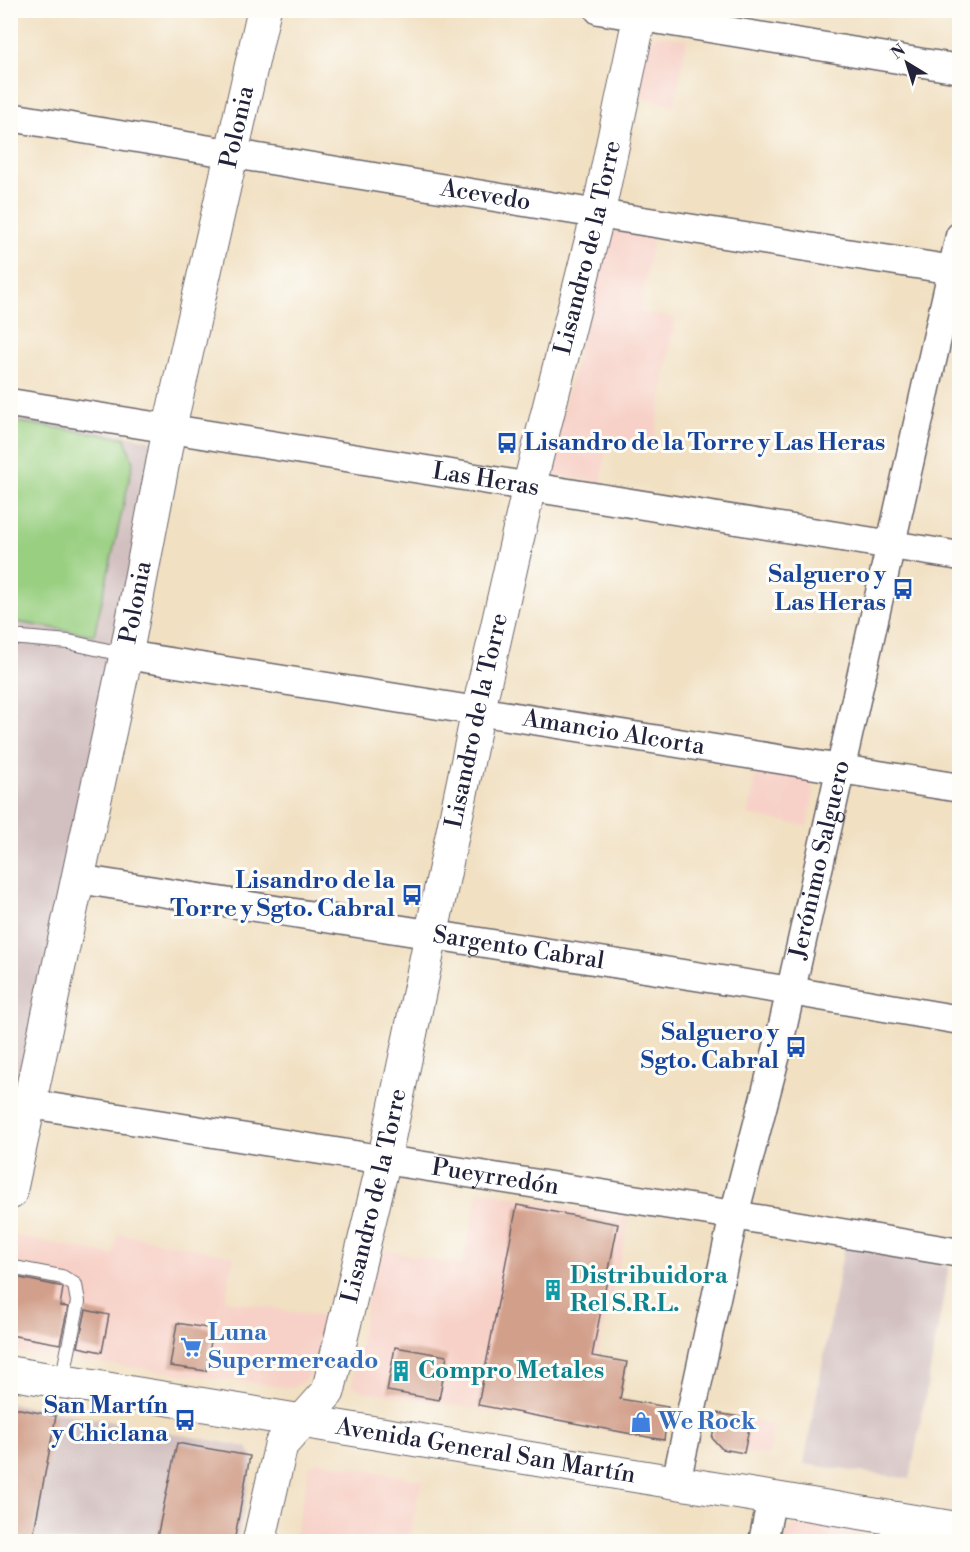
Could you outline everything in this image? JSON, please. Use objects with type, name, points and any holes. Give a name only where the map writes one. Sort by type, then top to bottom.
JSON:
[{"type":"street","name":"Polonia","points":[[10,1193],[126,655],[169,430],[264,10]]},
{"type":"street","points":[[599,10],[640,14],[960,69]]},
{"type":"street","name":"Lisandro de la Torre","points":[[259,1542],[281,1445],[328,1392],[384,1160],[478,712],[529,488],[598,214],[640,14]]},
{"type":"street","name":"Acevedo","points":[[10,117],[598,214],[956,270]]},
{"type":"street","name":"Jerónimo Salguero","points":[[676,1482],[734,1215],[791,991],[890,545],[956,270],[960,236]]},
{"type":"street","name":"Las Heras","points":[[10,403],[960,556]]},
{"type":"street","name":"Amancio Alcorta","points":[[126,655],[960,788]]},
{"type":"street","name":"Sargento Cabral","points":[[78,879],[791,991],[960,1020]]},
{"type":"street","name":"Pueyrredón","points":[[30,1104],[960,1253]]},
{"type":"street","name":"Avenida General San Martín","points":[[10,1373],[960,1529]]},
{"type":"street","points":[[763,1542],[772,1497]]},
{"type":"lane","points":[[10,637],[69,642],[126,655]]},
{"type":"lane","points":[[10,1267],[62,1277],[75,1285],[78,1302],[61,1382]]},
{"type":"shaded area","points":[[658,35],[687,39],[674,105],[635,96],[650,38]]},
{"type":"shaded area","points":[[617,228],[654,232],[640,312],[675,318],[654,444],[608,436],[601,482],[555,476],[549,465],[609,233]]},
{"type":"shaded area","points":[[11,410],[150,440],[155,447],[11,1157]]},
{"type":"shaded area","points":[[758,763],[801,772],[808,778],[814,791],[807,826],[748,815]]},
{"type":"shaded area","points":[[479,1190],[630,1219],[597,1356],[627,1362],[618,1407],[645,1411],[646,1403],[668,1407],[664,1440],[363,1391],[352,1385],[377,1248],[462,1266]]},
{"type":"shaded area","points":[[117,1233],[234,1256],[225,1300],[324,1317],[313,1372],[292,1388],[11,1352],[11,1235],[113,1255]]},
{"type":"shaded area","points":[[844,1247],[949,1267],[910,1479],[804,1464]]},
{"type":"shaded area","points":[[10,1403],[247,1447],[253,1459],[238,1541],[11,1541]]},
{"type":"shaded area","points":[[714,1413],[773,1424],[769,1456],[722,1449],[712,1438]]},
{"type":"shaded area","points":[[317,1461],[422,1480],[409,1541],[294,1541],[309,1467]]},
{"type":"shaded area","points":[[803,1523],[873,1536],[872,1541],[781,1542],[793,1526]]},
{"type":"green space","points":[[10,421],[125,438],[133,463],[94,635],[11,621]]},
{"type":"building","name":"Distribuidora Rel S.R.L.","points":[[517,1205],[618,1224],[592,1356],[627,1362],[620,1399],[668,1407],[664,1440],[478,1405]]},
{"type":"building","points":[[10,1276],[63,1288],[60,1306],[68,1307],[60,1344],[10,1335]]},
{"type":"building","points":[[86,1310],[109,1315],[102,1352],[78,1347]]},
{"type":"building","name":"Luna Supermercado","points":[[177,1323],[213,1329],[206,1371],[170,1366]]},
{"type":"building","points":[[395,1347],[447,1356],[439,1400],[387,1391]]},
{"type":"building","points":[[10,1407],[56,1416],[32,1542],[10,1542]]},
{"type":"building","points":[[717,1413],[751,1419],[744,1453],[722,1449],[712,1438]]},
{"type":"building","points":[[177,1443],[250,1456],[234,1542],[156,1542]]},
{"type":"place","name":"Lisandro de la Torre y Las Heras","points":[[507,443]]},
{"type":"place","name":"Salguero y Las Heras","points":[[903,589]]},
{"type":"place","name":"Lisandro de la Torre y Sgto. Cabral","points":[[412,895]]},
{"type":"place","name":"Salguero y Sgto. Cabral","points":[[796,1047]]},
{"type":"place","name":"Distribuidora Rel S.R.L.","points":[[553,1290]]},
{"type":"place","name":"Luna Supermercado","points":[[191,1347]]},
{"type":"place","name":"Compro Metales","points":[[401,1371]]},
{"type":"place","name":"San Martín y Chiclana","points":[[185,1420]]},
{"type":"place","name":"We Rock","points":[[641,1422]]}]
